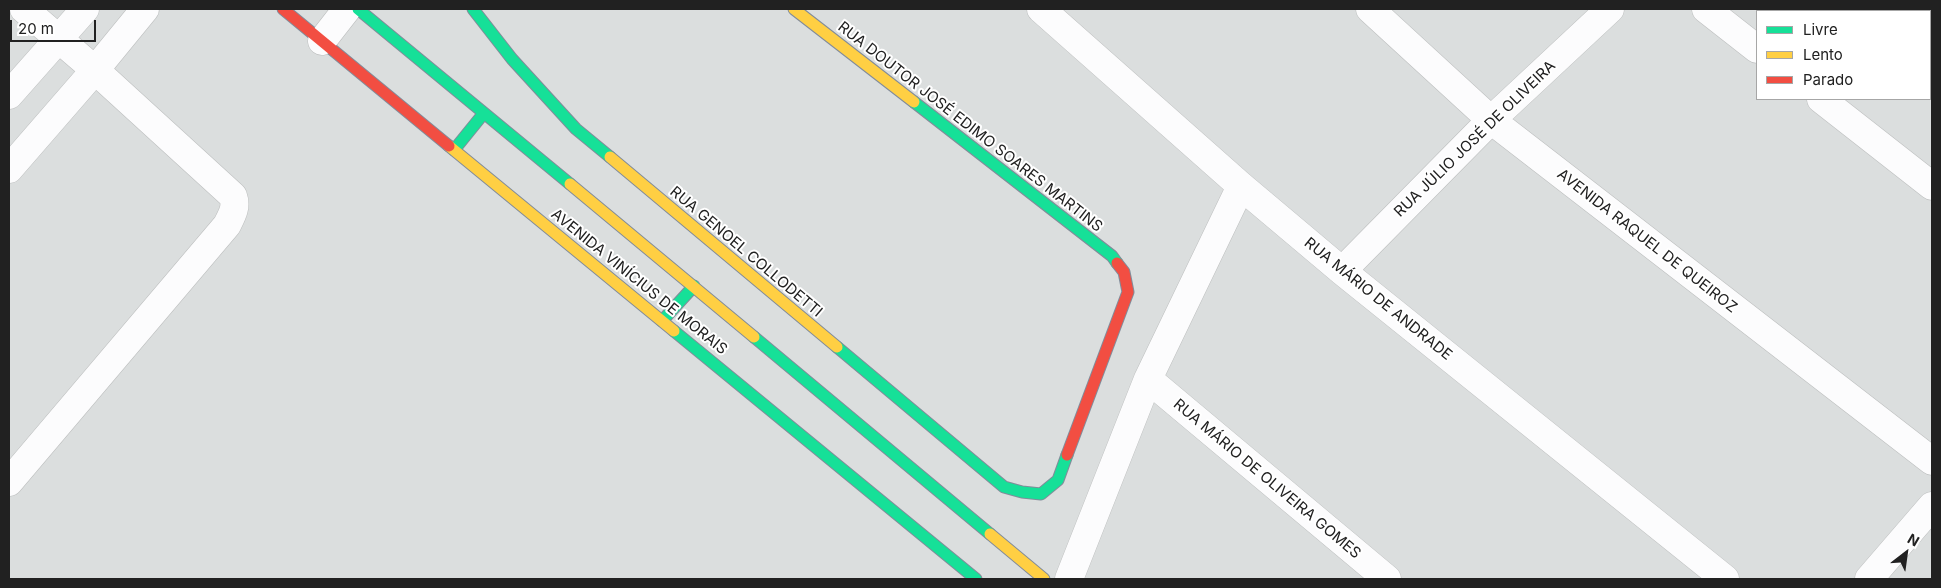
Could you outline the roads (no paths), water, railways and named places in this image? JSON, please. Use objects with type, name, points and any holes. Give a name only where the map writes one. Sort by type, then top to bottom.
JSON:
[{"type":"street","points":[[9,482],[228,225],[234,213],[236,202],[233,196],[95,70],[24,9]]},
{"type":"street","points":[[9,95],[58,37],[85,9]]},
{"type":"street","points":[[9,169],[145,9]]},
{"type":"street","name":"AVENIDA VINÍCIUS DE MORAIS","points":[[283,9],[662,321],[874,490],[976,579]]},
{"type":"street","points":[[322,41],[347,9]]},
{"type":"street","name":"AVENIDA VINÍCIUS DE MORAIS","points":[[358,9],[694,286],[898,464],[1044,579]]},
{"type":"street","name":"RUA GENOEL COLLODETTI","points":[[473,9],[512,59],[576,129],[1004,487],[1022,492],[1042,494],[1058,480],[1128,292],[1124,272]]},
{"type":"street","name":"RUA DOUTOR JOSÉ EDIMO SOARES MARTINS","points":[[794,9],[1112,256],[1124,272]]},
{"type":"street","name":"RUA MÁRIO DE ANDRADE","points":[[1041,9],[1241,186],[1342,271],[1725,579]]},
{"type":"street","name":"AVENIDA RAQUEL DE QUEIROZ","points":[[1370,9],[1491,120],[1932,462]]},
{"type":"street","name":"RUA JÚLIO JOSÉ DE OLIVEIRA","points":[[1342,271],[1491,120],[1610,9]]},
{"type":"street","points":[[1706,9],[1756,48]]},
{"type":"street","points":[[1822,100],[1932,186]]},
{"type":"street","points":[[454,150],[484,113]]},
{"type":"street","points":[[1069,579],[1148,379],[1241,186]]},
{"type":"street","points":[[662,321],[694,286]]},
{"type":"street","name":"RUA MÁRIO DE OLIVEIRA GOMES","points":[[1148,379],[1387,579]]},
{"type":"street","points":[[1869,579],[1932,506]]}]
